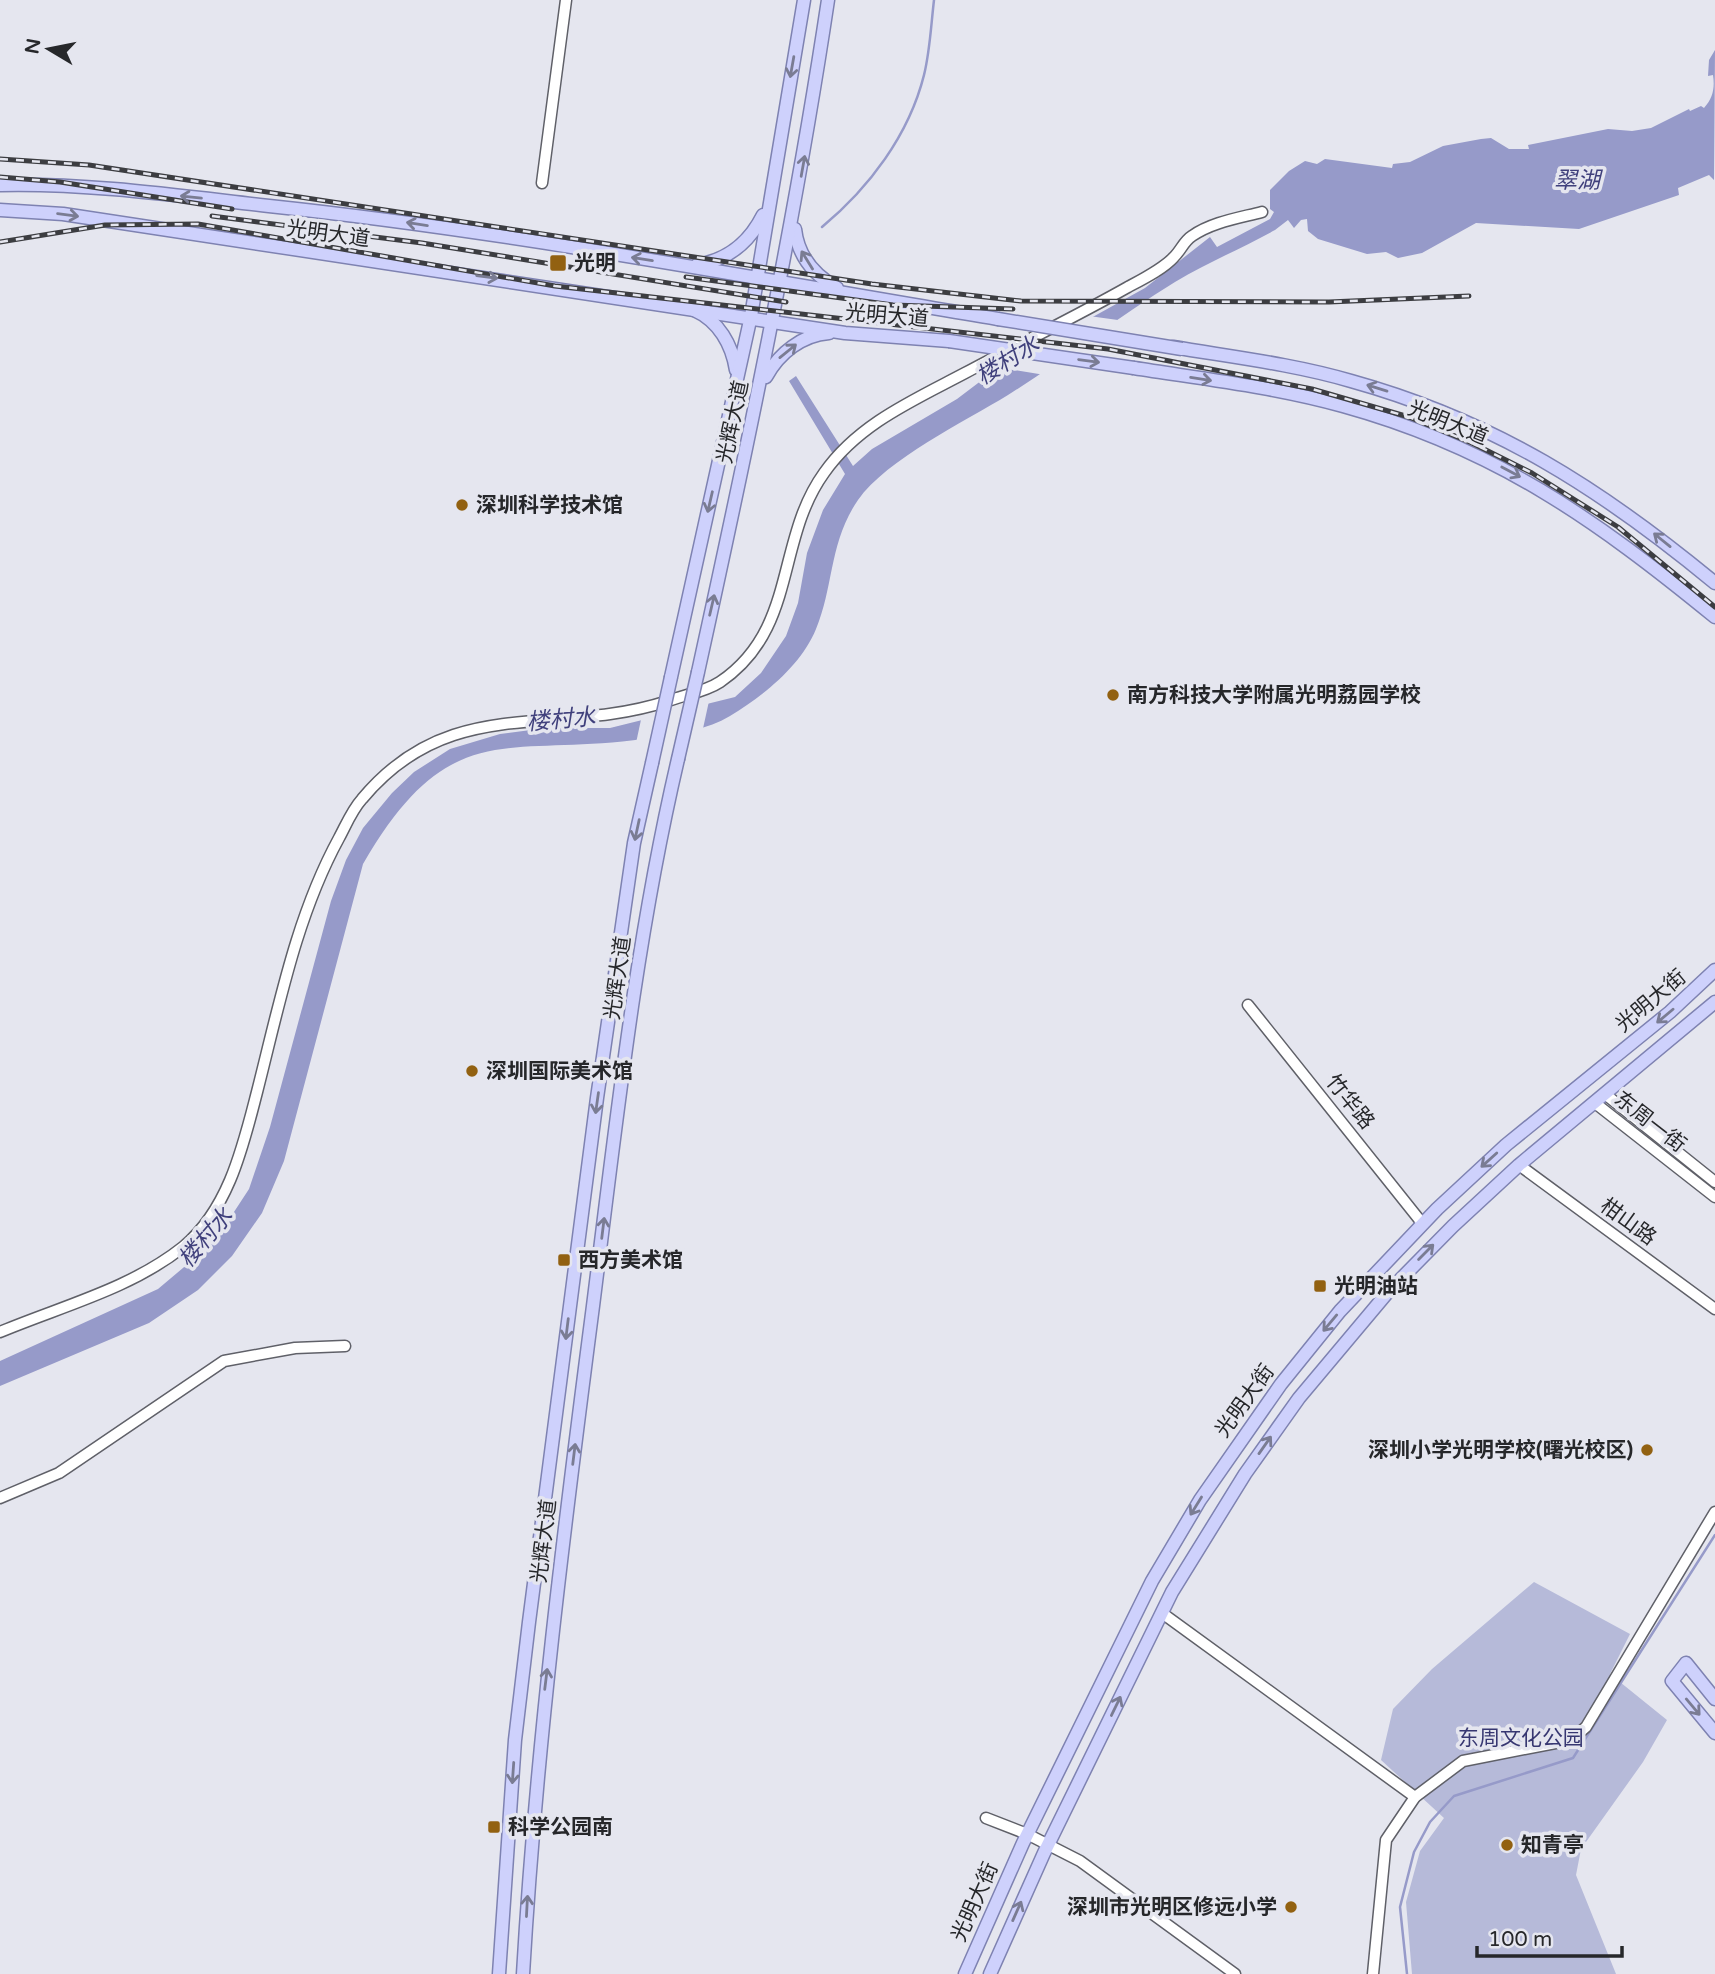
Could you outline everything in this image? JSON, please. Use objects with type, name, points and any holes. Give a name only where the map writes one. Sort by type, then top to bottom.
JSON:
[{"type":"main road","name":"光辉大道","points":[[499,1974],[515,1740],[532,1596],[597,1098],[634,843],[751,316],[804,0]]},
{"type":"main road","name":"光辉大道","points":[[523,1974],[544,1688],[604,1214],[649,903],[774,321],[797,202],[828,0]]},
{"type":"main road","name":"光明大道","points":[[0,185],[112,189],[361,216],[758,277],[1182,349]]},
{"type":"main road","points":[[680,265],[706,263],[730,254],[758,226],[768,202]]},
{"type":"main road","points":[[797,202],[795,232],[806,261],[826,282],[854,293]]},
{"type":"main road","name":"光明大道","points":[[0,210],[63,214],[751,316],[845,333],[949,341],[1134,368],[1321,400],[1395,422],[1468,451],[1528,481],[1585,515],[1715,617]]},
{"type":"main road","points":[[684,306],[700,313],[724,336],[732,351],[736,383]]},
{"type":"main road","points":[[757,403],[762,383],[772,365],[787,350],[804,339],[824,333],[845,333]]},
{"type":"main road","name":"光明大道","points":[[1110,337],[1316,372],[1382,390],[1447,413],[1510,442],[1600,494],[1715,583]]},
{"type":"main road","name":"光明大街","points":[[965,1974],[1027,1834],[1152,1581],[1200,1500],[1253,1422],[1307,1352],[1422,1223],[1506,1145],[1670,1012],[1715,970]]},
{"type":"main road","name":"光明大街","points":[[990,1974],[1048,1845],[1162,1613],[1238,1483],[1316,1377],[1420,1258],[1519,1165],[1715,1002]]},
{"type":"main road","points":[[1715,1699],[1686,1663],[1672,1681],[1715,1733]]},
{"type":"street","points":[[542,183],[566,0]]},
{"type":"street","points":[[0,1332],[152,1269],[188,1243],[221,1200],[240,1157],[301,924],[330,855],[359,801],[390,771],[429,743],[463,730],[508,722],[598,717],[639,710],[716,685],[742,663],[768,628],[782,594],[792,541],[808,497],[826,469],[854,439],[875,422],[1130,286],[1174,257],[1191,236],[1228,220],[1262,212]]},
{"type":"street","name":"竹华路","points":[[1248,1005],[1422,1223]]},
{"type":"street","name":"东周一街","points":[[1605,1094],[1715,1182]]},
{"type":"street","name":"东周一街","points":[[1595,1103],[1715,1197]]},
{"type":"street","name":"柑山路","points":[[1519,1165],[1715,1309]]},
{"type":"street","points":[[0,1498],[59,1473],[223,1361],[247,1354],[295,1348],[345,1346]]},
{"type":"street","points":[[1373,1974],[1386,1840],[1415,1797],[1464,1761],[1571,1740],[1586,1727],[1715,1512]]},
{"type":"street","points":[[1162,1613],[1415,1797]]},
{"type":"street","points":[[986,1818],[1027,1834],[1080,1861],[1235,1974]]},
{"type":"green space","name":"东周文化公园","points":[[1534,1582],[1630,1634],[1610,1674],[1667,1720],[1643,1762],[1581,1849],[1576,1875],[1616,1974],[1412,1974],[1406,1902],[1420,1851],[1444,1818],[1381,1760],[1393,1709],[1432,1669]]},
{"type":"water","name":"翠湖","points":[[1715,50],[1714,180],[1709,175],[1678,188],[1679,195],[1579,229],[1476,223],[1422,253],[1398,258],[1386,252],[1367,254],[1318,239],[1308,231],[1307,219],[1301,220],[1294,228],[1288,220],[1275,230],[1154,295],[1008,395],[927,442],[887,470],[858,500],[849,516],[837,548],[822,613],[809,643],[780,679],[743,708],[694,730],[656,737],[488,751],[457,762],[426,782],[395,815],[363,864],[284,1161],[262,1213],[232,1256],[198,1290],[149,1323],[0,1386],[0,1361],[158,1289],[215,1241],[249,1189],[270,1127],[331,901],[346,860],[363,828],[392,793],[414,772],[450,749],[500,734],[546,728],[610,728],[735,697],[761,673],[786,636],[798,603],[807,553],[823,510],[845,474],[789,381],[796,376],[853,466],[872,449],[957,399],[990,374],[1145,288],[1210,237],[1217,247],[1270,219],[1274,212],[1270,209],[1270,190],[1289,171],[1305,161],[1317,164],[1325,159],[1392,168],[1393,164],[1410,162],[1443,146],[1481,139],[1491,138],[1509,149],[1529,149],[1528,145],[1608,129],[1632,131],[1651,128],[1689,109],[1690,111],[1701,106],[1704,108],[1713,89],[1713,75],[1708,76],[1709,60]]},
{"type":"pier","points":[[1089,316],[1125,321],[1045,375],[995,367]]},
{"type":"pier","points":[[709,701],[702,733],[636,743],[642,715]]},
{"type":"waterway","points":[[822,227],[871,178],[898,139],[908,119],[926,66],[934,0]]},
{"type":"waterway","points":[[1407,1974],[1400,1907],[1414,1852],[1430,1822],[1454,1796],[1573,1758],[1715,1535]]},
{"type":"railway","points":[[0,159],[89,165],[872,284],[1021,301],[1329,302],[1469,296]]},
{"type":"railway","points":[[0,177],[60,182],[232,209]]},
{"type":"railway","points":[[212,216],[422,243],[786,302]]},
{"type":"railway","points":[[0,242],[105,225],[198,224],[555,286],[1108,349],[1312,389],[1409,417],[1472,443],[1532,473],[1618,527],[1715,607]]},
{"type":"railway","points":[[686,277],[893,305],[1013,309]]},
{"type":"place","name":"光明","points":[[558,263]]},
{"type":"place","name":"深圳科学技术馆","points":[[462,505]]},
{"type":"place","name":"南方科技大学附属光明荔园学校","points":[[1113,695]]},
{"type":"place","name":"深圳国际美术馆","points":[[472,1071]]},
{"type":"place","name":"西方美术馆","points":[[564,1260]]},
{"type":"place","name":"光明油站","points":[[1320,1286]]},
{"type":"place","name":"深圳小学光明学校(曙光校区)","points":[[1647,1450]]},
{"type":"place","name":"科学公园南","points":[[494,1827]]},
{"type":"place","name":"知青亭","points":[[1507,1845]]},
{"type":"place","name":"深圳市光明区修远小学","points":[[1291,1907]]},
{"type":"water label","name":"楼村水","points":[[1008,361]]},
{"type":"water label","name":"楼村水","points":[[561,720]]},
{"type":"water label","name":"楼村水","points":[[206,1238]]}]
